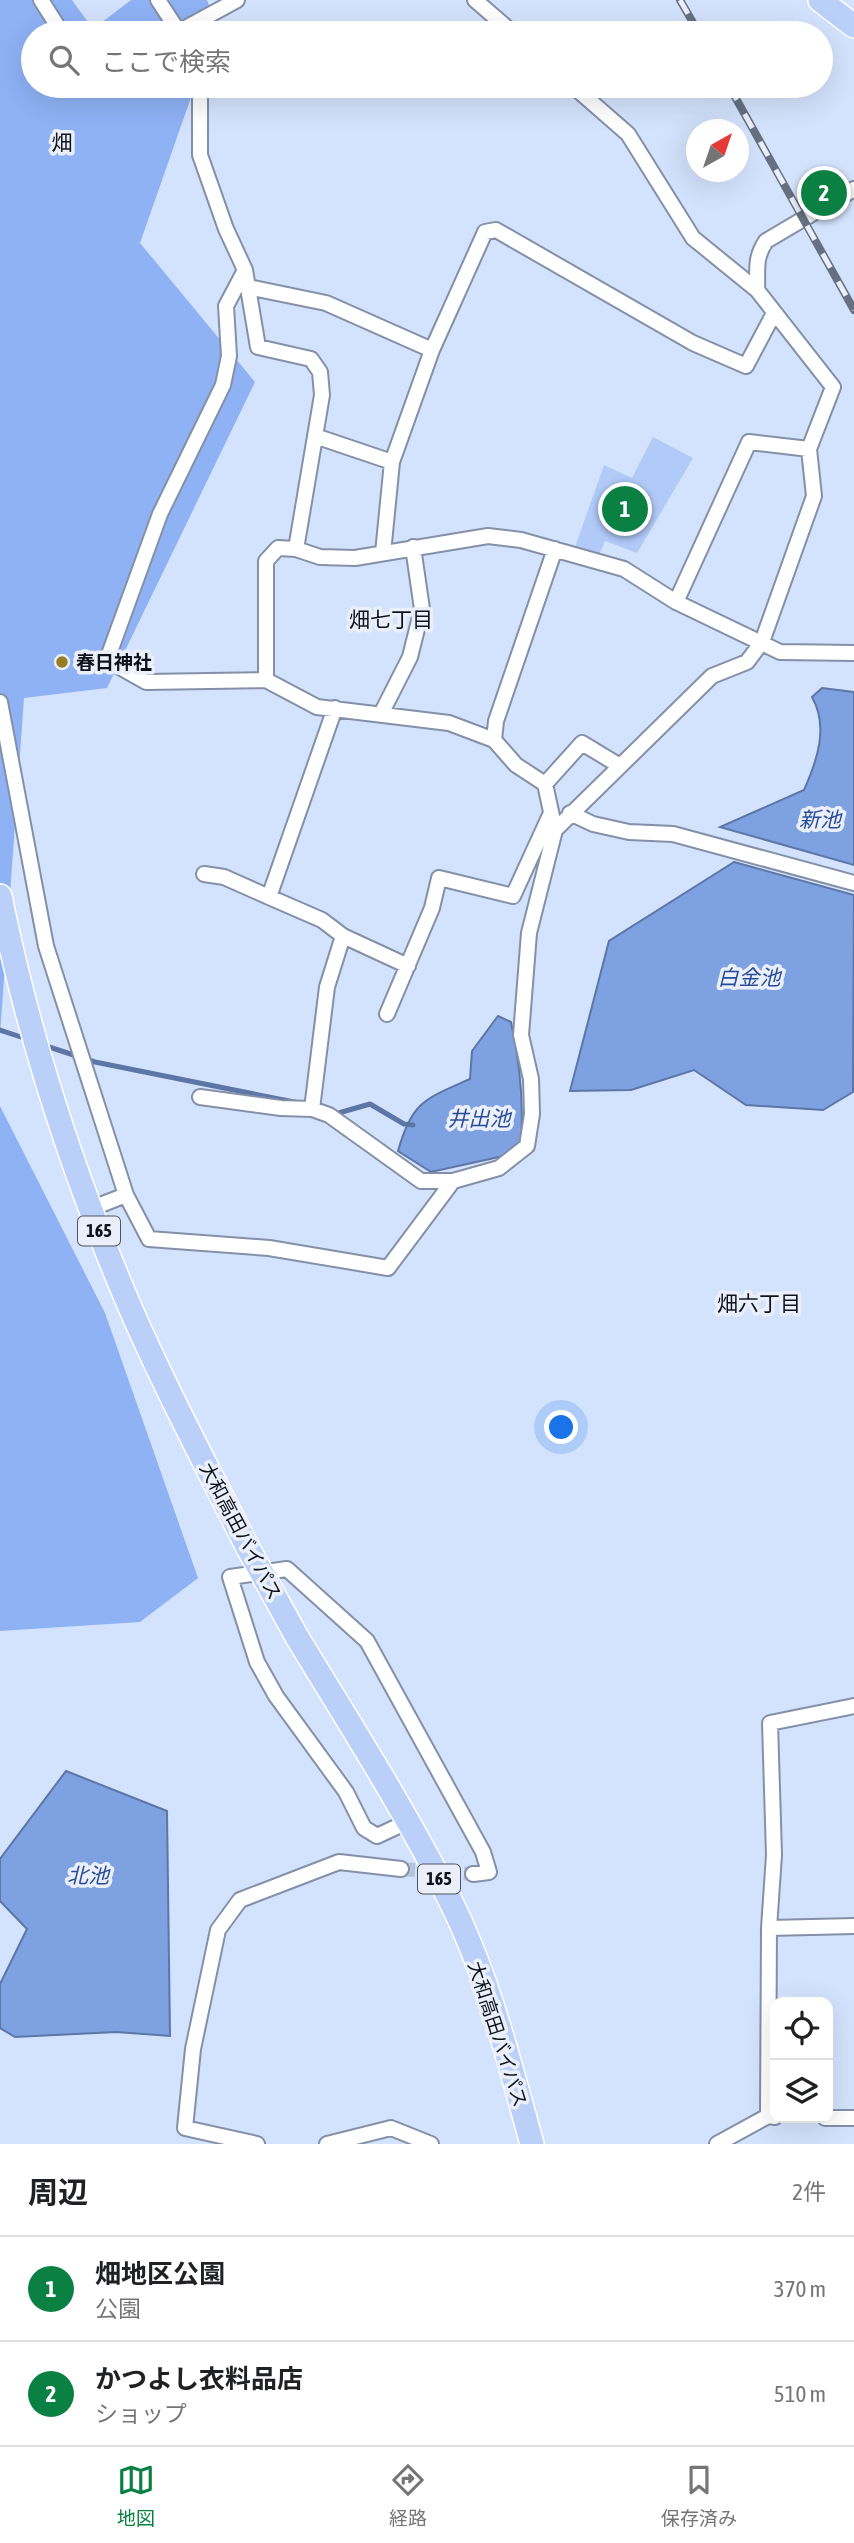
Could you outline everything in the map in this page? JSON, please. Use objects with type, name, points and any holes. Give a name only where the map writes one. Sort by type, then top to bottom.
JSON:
[{"type":"highway","points":[[824,1],[854,26]]},
{"type":"highway","name":"大和高田バイパス","points":[[0,896],[55,1105],[90,1209],[173,1401],[248,1548],[450,1899],[474,1956],[506,2049],[531,2144]]},
{"type":"street","points":[[41,0],[54,21]]},
{"type":"street","points":[[158,0],[173,21]]},
{"type":"street","points":[[197,21],[237,0]]},
{"type":"street","points":[[475,0],[499,21]]},
{"type":"street","points":[[200,98],[200,155],[226,229],[246,270],[258,347],[311,359],[320,372],[322,395],[296,549]]},
{"type":"street","points":[[200,1097],[281,1108],[312,1108],[329,1115],[421,1181],[453,1181],[499,1168],[527,1146],[532,1114],[531,1079],[521,1035],[528,933],[555,831],[570,813],[712,676],[747,662],[762,642],[814,496],[809,449],[833,387],[757,290],[693,238],[628,134],[587,98]]},
{"type":"street","points":[[757,290],[754,267],[757,254],[766,241],[854,189]]},
{"type":"street","points":[[383,553],[392,462],[432,350],[485,232],[496,230],[693,343],[746,366],[774,313]]},
{"type":"street","points":[[246,270],[226,306],[229,356],[223,385],[160,514],[107,660],[146,682],[266,680],[317,707],[449,723],[494,740],[516,765],[545,784],[555,831]]},
{"type":"street","points":[[248,287],[326,303],[432,350]]},
{"type":"street","points":[[315,436],[392,462]]},
{"type":"street","points":[[676,602],[749,442],[809,449]]},
{"type":"street","points":[[266,680],[267,561],[278,548],[296,549],[320,557],[355,558],[488,536],[555,548],[624,569],[676,602],[780,652],[854,653]]},
{"type":"street","points":[[381,715],[410,657],[422,609],[413,547]]},
{"type":"street","points":[[494,740],[496,720],[555,548]]},
{"type":"street","points":[[0,702],[46,946],[126,1195],[149,1239],[269,1248],[388,1268],[453,1181]]},
{"type":"street","points":[[269,897],[335,708]]},
{"type":"street","points":[[545,784],[582,743],[620,766]]},
{"type":"street","points":[[387,1014],[432,908],[439,878],[513,896],[551,813]]},
{"type":"street","points":[[570,813],[593,824],[629,832],[673,834],[854,883]]},
{"type":"street","points":[[204,874],[224,877],[322,920],[343,936],[408,966]]},
{"type":"street","points":[[312,1108],[327,988],[343,936]]},
{"type":"street","points":[[90,1209],[126,1195]]},
{"type":"street","points":[[407,1822],[377,1836],[363,1828],[346,1792],[276,1696],[257,1662],[230,1577],[287,1569],[367,1641],[483,1852],[489,1872],[473,1874]]},
{"type":"street","points":[[771,2060],[769,1928],[774,1855],[770,1723],[854,1706]]},
{"type":"street","points":[[257,2144],[202,2138],[185,2128],[193,2049],[218,1930],[240,1900],[339,1862],[401,1869]]},
{"type":"street","points":[[769,1928],[854,1926]]},
{"type":"street","points":[[717,2144],[770,2118]]},
{"type":"street","points":[[833,2118],[854,2119]]},
{"type":"street","points":[[327,2144],[391,2128],[431,2144]]},
{"type":"shaded area","points":[[0,0],[72,0],[87,21],[21,21],[21,98],[191,98],[140,243],[255,382],[107,688],[24,698],[0,1035]]},
{"type":"shaded area","points":[[131,0],[207,0],[215,21],[103,21]]},
{"type":"shaded area","points":[[653,437],[693,458],[637,553],[605,541],[599,555],[575,547],[604,465],[632,478]]},
{"type":"shaded area","points":[[0,1106],[105,1313],[198,1578],[140,1622],[0,1631]]},
{"type":"water","name":"新池","points":[[822,688],[854,692],[854,865],[720,827],[804,790],[819,744],[820,720],[812,697]]},
{"type":"water","name":"白金池","points":[[734,862],[854,895],[853,1092],[823,1110],[746,1105],[694,1070],[631,1090],[570,1091],[609,941]]},
{"type":"water","name":"井出池","points":[[498,1016],[511,1022],[514,1037],[522,1096],[521,1142],[508,1155],[431,1172],[398,1151],[403,1134],[422,1104],[470,1079],[472,1051]]},
{"type":"water","name":"北池","points":[[66,1771],[167,1811],[170,2036],[116,2032],[15,2037],[0,2028],[0,1984],[27,1929],[0,1901],[0,1859]]},
{"type":"waterway","points":[[0,1030],[27,1039]]},
{"type":"waterway","points":[[43,1045],[95,1062],[299,1103]]},
{"type":"waterway","points":[[335,1114],[370,1104],[404,1124],[413,1125]]},
{"type":"tunnel","points":[[401,1869],[473,1874]]},
{"type":"railway","points":[[680,0],[692,21]]},
{"type":"railway","points":[[736,98],[854,310]]},
{"type":"place","name":"かつよし衣料品店","points":[[824,193]]},
{"type":"place","name":"畑地区公園","points":[[625,509]]},
{"type":"place","name":"春日神社","points":[[62,662]]},
{"type":"district","name":"畑","points":[[62,143]]},
{"type":"district","name":"畑七丁目","points":[[391,620]]},
{"type":"district","name":"畑六丁目","points":[[759,1304]]}]
